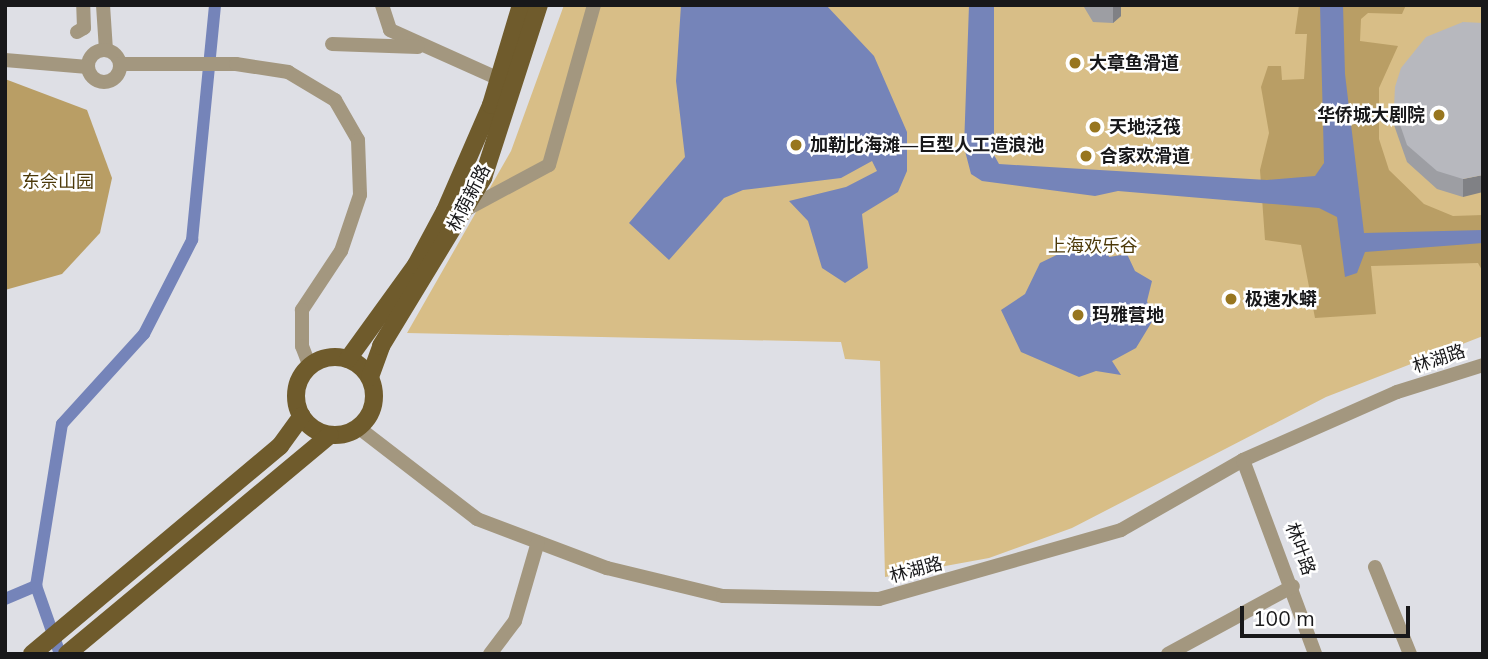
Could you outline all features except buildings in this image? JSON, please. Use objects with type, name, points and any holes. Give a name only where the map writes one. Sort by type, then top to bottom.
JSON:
[{"type":"main road","name":"林荫新路","points":[[348,359],[416,265],[499,79],[522,5]]},
{"type":"main road","name":"林荫新路","points":[[359,428],[374,407],[370,377],[381,346],[483,177],[539,5]]},
{"type":"main road","points":[[330,435],[302,416],[296,393],[310,367],[329,358],[348,359],[370,377]]},
{"type":"main road","points":[[32,654],[280,446],[302,416]]},
{"type":"main road","points":[[67,654],[330,435],[359,428]]},
{"type":"street","points":[[76,32],[84,28],[83,5]]},
{"type":"street","points":[[103,5],[106,50],[120,64],[236,64],[288,72],[335,100],[358,140],[360,195],[341,251],[302,310],[302,346],[310,367]]},
{"type":"street","points":[[382,5],[390,30],[499,79]]},
{"type":"street","points":[[465,210],[549,165],[594,5]]},
{"type":"street","points":[[332,44],[424,47]]},
{"type":"street","points":[[106,50],[95,53],[88,67],[92,77],[106,82],[120,64]]},
{"type":"street","points":[[5,60],[88,67]]},
{"type":"street","name":"林湖路","points":[[359,428],[477,519],[607,568],[723,596],[879,599],[1121,530],[1243,460],[1397,392],[1483,365]]},
{"type":"street","name":"林叶路","points":[[1243,460],[1293,586],[1315,654]]},
{"type":"street","points":[[490,654],[515,621],[538,542]]},
{"type":"street","points":[[1375,566],[1410,654]]},
{"type":"street","points":[[1168,654],[1293,586]]},
{"type":"green space","name":"上海欢乐谷","points":[[564,5],[1483,5],[1483,336],[1326,397],[1072,528],[989,558],[885,577],[880,361],[845,359],[841,342],[407,333],[511,151]]},
{"type":"green space","points":[[1299,5],[1406,5],[1402,14],[1368,13],[1361,19],[1360,41],[1398,46],[1379,88],[1379,139],[1389,170],[1424,204],[1453,216],[1483,215],[1483,272],[1478,263],[1371,266],[1376,314],[1315,318],[1301,245],[1265,240],[1260,170],[1269,133],[1261,87],[1268,66],[1281,66],[1282,80],[1304,79],[1307,34],[1295,34]]},
{"type":"green space","name":"东佘山园","points":[[5,79],[87,110],[112,178],[100,233],[62,274],[5,290]]},
{"type":"water","name":"加勒比海滩—巨型人工造浪池","points":[[681,5],[826,5],[874,56],[907,132],[907,171],[898,192],[862,214],[868,268],[845,283],[822,268],[808,221],[789,201],[846,187],[877,171],[872,161],[841,178],[743,190],[724,198],[669,260],[629,223],[685,157],[676,81]]},
{"type":"water","points":[[969,5],[994,5],[994,155],[999,164],[1267,180],[1315,176],[1324,163],[1320,5],[1343,5],[1345,74],[1364,233],[1483,230],[1483,243],[1365,252],[1357,273],[1345,277],[1337,217],[1319,208],[1118,191],[1095,196],[982,181],[971,174],[964,147]]},
{"type":"water","name":"玛雅营地","points":[[1106,245],[1109,257],[1127,254],[1135,271],[1152,281],[1147,301],[1153,320],[1136,348],[1112,361],[1121,375],[1096,371],[1079,377],[1021,352],[1001,310],[1025,294],[1040,263],[1069,249]]},
{"type":"waterway","points":[[60,654],[36,586],[62,424],[144,334],[192,240],[215,5]]},
{"type":"waterway","points":[[5,599],[36,586]]},
{"type":"place","name":"大章鱼滑道","points":[[1075,63]]},
{"type":"place","name":"华侨城大剧院","points":[[1439,115]]},
{"type":"place","name":"天地泛筏","points":[[1095,127]]},
{"type":"place","name":"加勒比海滩—巨型人工造浪池","points":[[796,145]]},
{"type":"place","name":"合家欢滑道","points":[[1086,156]]},
{"type":"place","name":"极速水蟒","points":[[1231,299]]},
{"type":"place","name":"玛雅营地","points":[[1078,315]]}]
